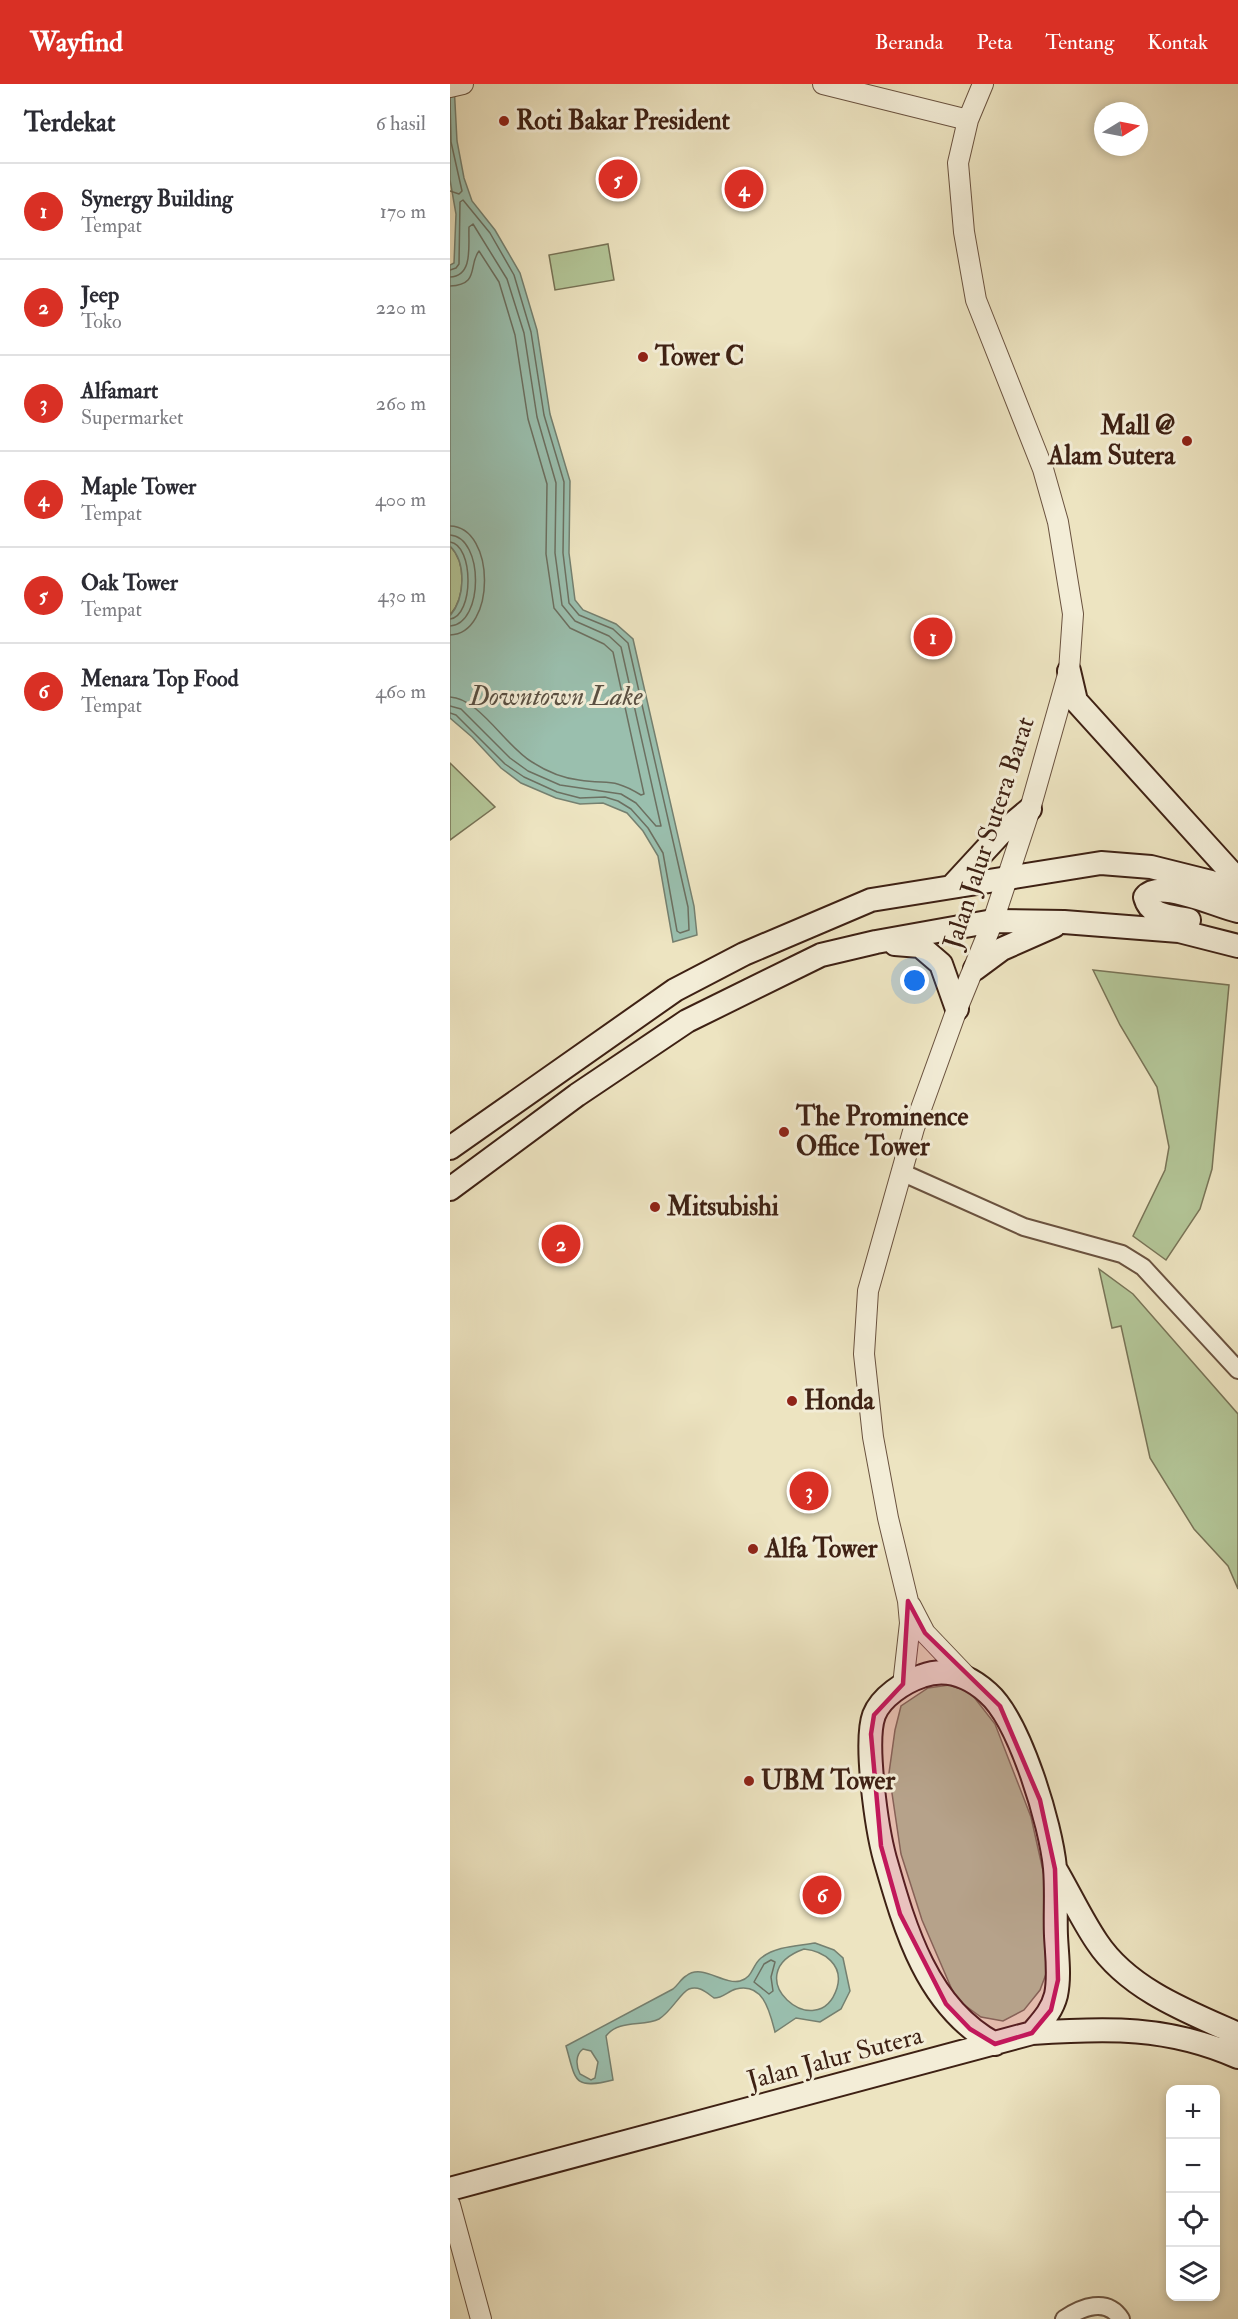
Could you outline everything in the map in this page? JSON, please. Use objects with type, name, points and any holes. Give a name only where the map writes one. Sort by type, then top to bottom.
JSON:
[{"type":"main road","points":[[1069,671],[1076,701],[1238,880]]},
{"type":"main road","points":[[953,885],[1000,834],[1030,809]]},
{"type":"main road","points":[[450,1148],[675,990],[744,954],[871,900],[1101,863],[1151,867],[1211,882],[1238,896]]},
{"type":"main road","points":[[1238,911],[1215,906],[1174,890],[1159,888],[1149,891],[1145,897],[1148,907],[1154,912],[1202,923],[1238,940]]},
{"type":"main road","points":[[450,1189],[577,1095],[687,1021],[821,955],[876,942],[993,921],[1064,922],[1179,931],[1238,946]]},
{"type":"main road","points":[[975,969],[1002,949],[1064,922]]},
{"type":"main road","points":[[876,942],[920,946],[941,964],[957,1009]]},
{"type":"main road","name":"Jalan Jalur Sutera Barat","points":[[995,2044],[970,2029],[946,2004],[928,1976],[900,1914],[879,1832],[871,1734],[874,1715],[882,1703],[903,1685],[926,1674],[947,1671],[967,1677],[989,1693],[1010,1724],[1040,1800],[1055,1869]]},
{"type":"main road","points":[[1032,2033],[1051,2010],[1057,1988],[1055,1869]]},
{"type":"main road","points":[[1055,1869],[1098,1944],[1124,1972],[1140,1986],[1238,2034]]},
{"type":"main road","name":"Jalan Jalur Sutera","points":[[450,2189],[1032,2033],[1096,2029],[1149,2031],[1190,2038],[1238,2057]]},
{"type":"street","points":[[450,87],[463,84]]},
{"type":"street","points":[[823,84],[968,120]]},
{"type":"street","name":"Jalan Jalur Sutera Barat","points":[[903,1685],[910,1623],[908,1601],[888,1518],[873,1437],[864,1354],[868,1291],[927,1089],[993,921],[1030,809],[1069,671],[1073,614],[1058,522],[1043,469],[1000,365],[974,286],[964,232],[958,162],[968,120],[983,84]]},
{"type":"street","points":[[901,1172],[1024,1227],[1122,1254],[1143,1267],[1238,1370]]},
{"type":"street","name":"Jalan Jalur Sutera Barat","points":[[908,1601],[925,1633],[967,1677]]},
{"type":"street","points":[[450,2205],[481,2319]]},
{"type":"street","points":[[1064,2319],[1075,2312],[1097,2305],[1113,2310],[1121,2319]]},
{"type":"highlighted area","points":[[908,1601],[925,1633],[1000,1706],[1040,1800],[1055,1869],[1058,1980],[1051,2010],[1032,2033],[995,2044],[970,2029],[946,2004],[900,1914],[881,1846],[871,1734],[874,1715],[903,1684]]},
{"type":"shaded area","points":[[608,244],[614,280],[555,290],[549,255]]},
{"type":"shaded area","points":[[450,546],[459,562],[462,580],[459,599],[450,615]]},
{"type":"shaded area","points":[[450,763],[495,807],[450,840]]},
{"type":"shaded area","points":[[1093,970],[1229,985],[1212,1169],[1200,1209],[1166,1260],[1133,1236],[1165,1170],[1169,1147],[1157,1087],[1120,1025]]},
{"type":"shaded area","points":[[1099,1269],[1133,1294],[1238,1414],[1238,1589],[1228,1566],[1194,1529],[1150,1458],[1121,1326],[1112,1328]]},
{"type":"shaded area","points":[[949,1685],[970,1692],[995,1724],[1031,1817],[1046,1884],[1049,1966],[1040,1990],[1024,2010],[1003,2021],[981,2017],[956,1999],[922,1920],[901,1854],[889,1773],[901,1706],[928,1688]]},
{"type":"water","name":"Downtown Lake","points":[[450,84],[454,84],[457,141],[464,178],[472,201],[495,230],[520,273],[537,330],[550,414],[570,481],[569,553],[575,600],[583,610],[616,624],[633,639],[694,906],[697,935],[673,942],[658,856],[643,831],[627,813],[603,803],[580,804],[556,798],[521,783],[501,768],[472,737],[450,718],[450,616],[459,600],[462,581],[459,562],[450,546],[450,265],[454,263],[456,214],[450,180]]},
{"type":"water","points":[[815,1943],[834,1950],[843,1958],[850,1991],[841,2009],[820,2022],[796,2018],[775,2032],[768,2008],[753,1990],[736,1989],[714,1998],[703,1990],[693,1988],[686,1991],[659,2019],[624,2025],[606,2036],[613,2080],[590,2084],[578,2080],[575,2075],[566,2046],[673,1989],[686,1976],[699,1972],[727,1980],[740,1981],[748,1977],[758,1961],[767,1954],[780,1949]],"holes":[[[804,1949],[825,1956],[838,1972],[837,1988],[827,2004],[814,2010],[800,2008],[787,2000],[779,1988],[777,1974],[785,1960]],[[583,2049],[591,2051],[598,2062],[595,2078],[591,2080],[580,2074],[578,2068],[577,2057]]]},
{"type":"place","name":"Roti Bakar President","points":[[504,121]]},
{"type":"place","name":"Oak Tower","points":[[618,179]]},
{"type":"place","name":"Maple Tower","points":[[744,189]]},
{"type":"place","name":"Tower C","points":[[643,357]]},
{"type":"place","name":"Mall @ Alam Sutera","points":[[1187,441]]},
{"type":"place","name":"Synergy Building","points":[[933,637]]},
{"type":"place","name":"The Prominence Office Tower","points":[[784,1132]]},
{"type":"place","name":"Mitsubishi","points":[[655,1207]]},
{"type":"place","name":"Jeep","points":[[561,1244]]},
{"type":"place","name":"Honda","points":[[792,1401]]},
{"type":"place","name":"Alfamart","points":[[809,1491]]},
{"type":"place","name":"Alfa Tower","points":[[753,1549]]},
{"type":"place","name":"UBM Tower","points":[[749,1781]]},
{"type":"place","name":"Menara Top Food","points":[[822,1895]]}]
